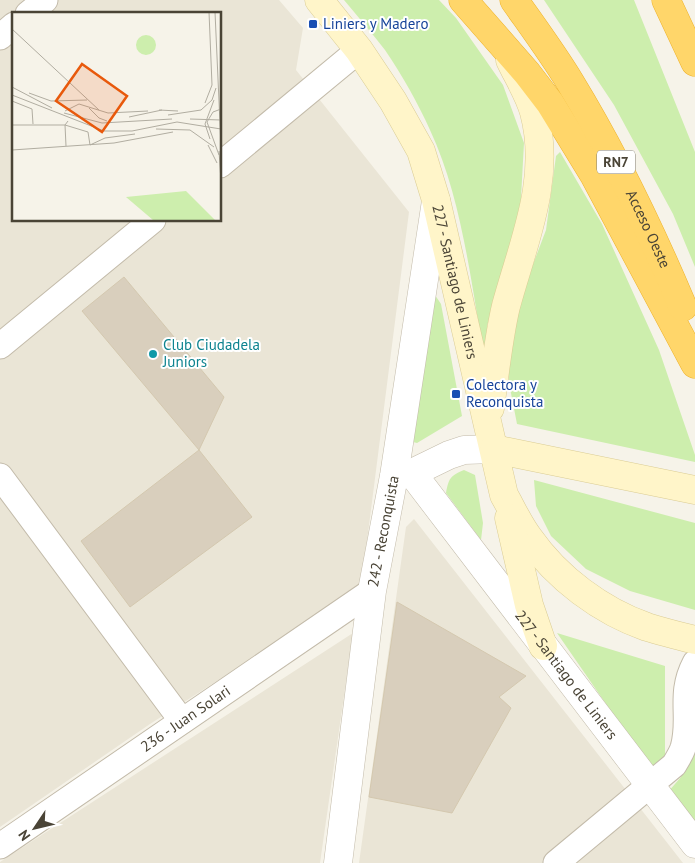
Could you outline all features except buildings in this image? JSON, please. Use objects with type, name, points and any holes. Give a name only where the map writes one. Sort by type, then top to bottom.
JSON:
[{"type":"highway","points":[[462,0],[501,43],[550,103],[594,175],[695,364]]},
{"type":"highway","name":"Acceso Oeste","points":[[514,0],[570,81],[621,171],[656,243],[695,337]]},
{"type":"highway","points":[[666,0],[695,62]]},
{"type":"main road","name":"227 - Santiago de Liniers","points":[[319,0],[359,50],[393,101],[421,151],[436,200],[504,495],[529,539],[554,567],[581,592],[614,612],[646,626],[695,640]]},
{"type":"main road","points":[[488,423],[506,308],[532,219],[539,169],[540,140],[533,111],[501,43]]},
{"type":"main road","points":[[494,449],[695,490]]},
{"type":"main road","points":[[504,495],[529,605],[543,646]]},
{"type":"street","points":[[30,12],[45,0]]},
{"type":"street","points":[[0,37],[12,27]]},
{"type":"street","points":[[221,164],[359,50]]},
{"type":"street","name":"242 - Reconquista","points":[[338,863],[372,591],[403,475],[436,200]]},
{"type":"street","points":[[0,346],[152,221]]},
{"type":"street","points":[[403,475],[464,450],[494,449]]},
{"type":"street","name":"227 - Santiago de Liniers","points":[[403,475],[543,646],[695,844]]},
{"type":"street","points":[[0,476],[182,721]]},
{"type":"street","name":"236 - Juan Solari","points":[[4,850],[182,721],[372,591]]},
{"type":"street","points":[[556,863],[674,765],[683,748],[686,731],[685,693],[690,673],[695,663]]},
{"type":"shaded area","points":[[0,0],[279,0],[303,28],[296,70],[409,212],[361,588],[150,724],[0,827]]},
{"type":"shaded area","points":[[414,519],[683,863],[359,863],[406,527]]},
{"type":"shaded area","points":[[353,633],[320,863],[0,863],[0,862]]},
{"type":"green space","points":[[344,0],[439,0],[456,18],[503,85],[524,143],[520,216],[487,326],[486,367],[459,216],[441,157],[430,130],[398,69]]},
{"type":"green space","points":[[544,0],[634,0],[695,152],[695,267],[673,214],[614,105]]},
{"type":"green space","points":[[560,152],[602,224],[659,350],[695,455],[695,462],[517,424],[509,383],[507,356],[518,304],[546,230],[556,156]]},
{"type":"green space","points":[[435,295],[441,304],[462,416],[417,443],[409,441]]},
{"type":"green space","points":[[464,470],[475,475],[483,523],[481,540],[446,493],[451,478]]},
{"type":"green space","points":[[534,480],[695,523],[695,610],[630,591],[586,569],[551,536],[536,506]]},
{"type":"green space","points":[[557,633],[665,666],[665,761],[653,772]]},
{"type":"green space","points":[[695,688],[695,829],[668,792],[681,777],[691,741]]},
{"type":"place","name":"Liniers y Madero","points":[[313,24]]},
{"type":"place","name":"Club Ciudadela Juniors","points":[[153,354]]},
{"type":"place","name":"Colectora y Reconquista","points":[[456,394]]}]
